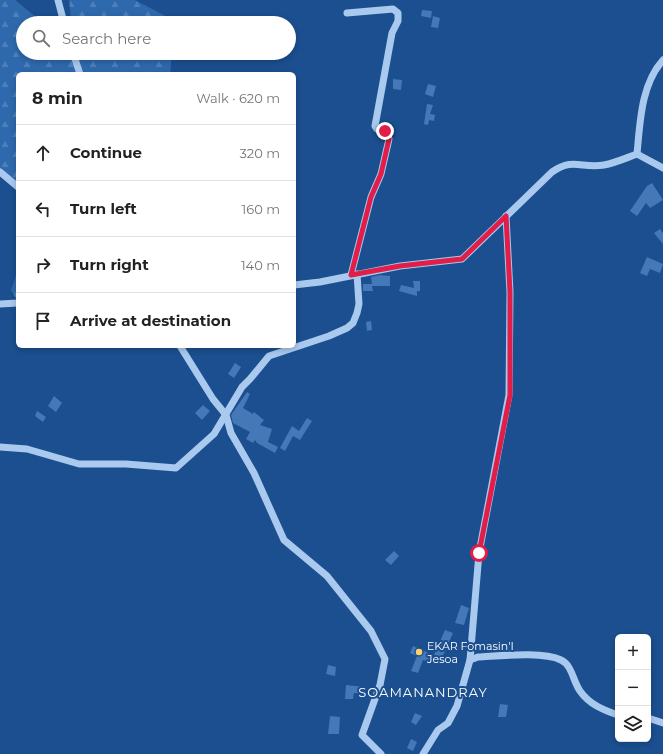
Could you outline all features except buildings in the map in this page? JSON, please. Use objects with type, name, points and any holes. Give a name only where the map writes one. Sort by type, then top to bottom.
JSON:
[{"type":"street","points":[[58,0],[62,16]]},
{"type":"street","points":[[296,346],[329,336],[347,328],[353,323],[359,304],[354,275],[371,197],[381,174],[389,139],[385,131],[377,129],[375,126],[392,33],[398,21],[398,13],[394,9],[347,12]]},
{"type":"street","points":[[75,60],[79,72]]},
{"type":"street","points":[[636,154],[648,84],[655,69],[663,60]]},
{"type":"street","points":[[296,284],[320,282],[400,266],[462,259],[506,216],[561,166],[569,163],[603,165],[636,154],[663,168]]},
{"type":"street","points":[[0,172],[16,185]]},
{"type":"street","points":[[423,754],[438,730],[448,723],[457,706],[470,660],[479,553],[510,395],[510,292],[506,216]]},
{"type":"street","points":[[0,304],[16,303]]},
{"type":"street","points":[[181,348],[213,399],[226,415],[231,433],[254,473],[284,540],[327,576],[371,631],[384,659],[378,692],[362,736],[381,754]]},
{"type":"street","points":[[0,447],[27,449],[80,464],[126,464],[176,468],[214,434],[242,387],[250,380],[271,354],[290,348]]},
{"type":"street","points":[[470,660],[478,657],[533,655],[561,660],[568,665],[579,690],[587,700],[601,709],[615,714]]},
{"type":"street","points":[[651,719],[663,723]]},
{"type":"green space","points":[[0,0],[15,0],[34,16],[16,16],[16,60],[171,60],[170,72],[16,72],[16,190],[0,172]]},
{"type":"green space","points":[[69,0],[135,0],[165,16],[71,16]]},
{"type":"green space","points":[[16,276],[16,299],[11,290]]},
{"type":"place","name":"EKAR Fomasin'I Jesoa","points":[[419,652]]},
{"type":"district","name":"SOAMANANDRAY","points":[[423,692]]},
{"type":"route","points":[[385,131],[389,139],[381,174],[371,197],[351,275],[400,266],[462,259],[467,256],[506,216],[510,292],[510,395],[479,553]]}]
